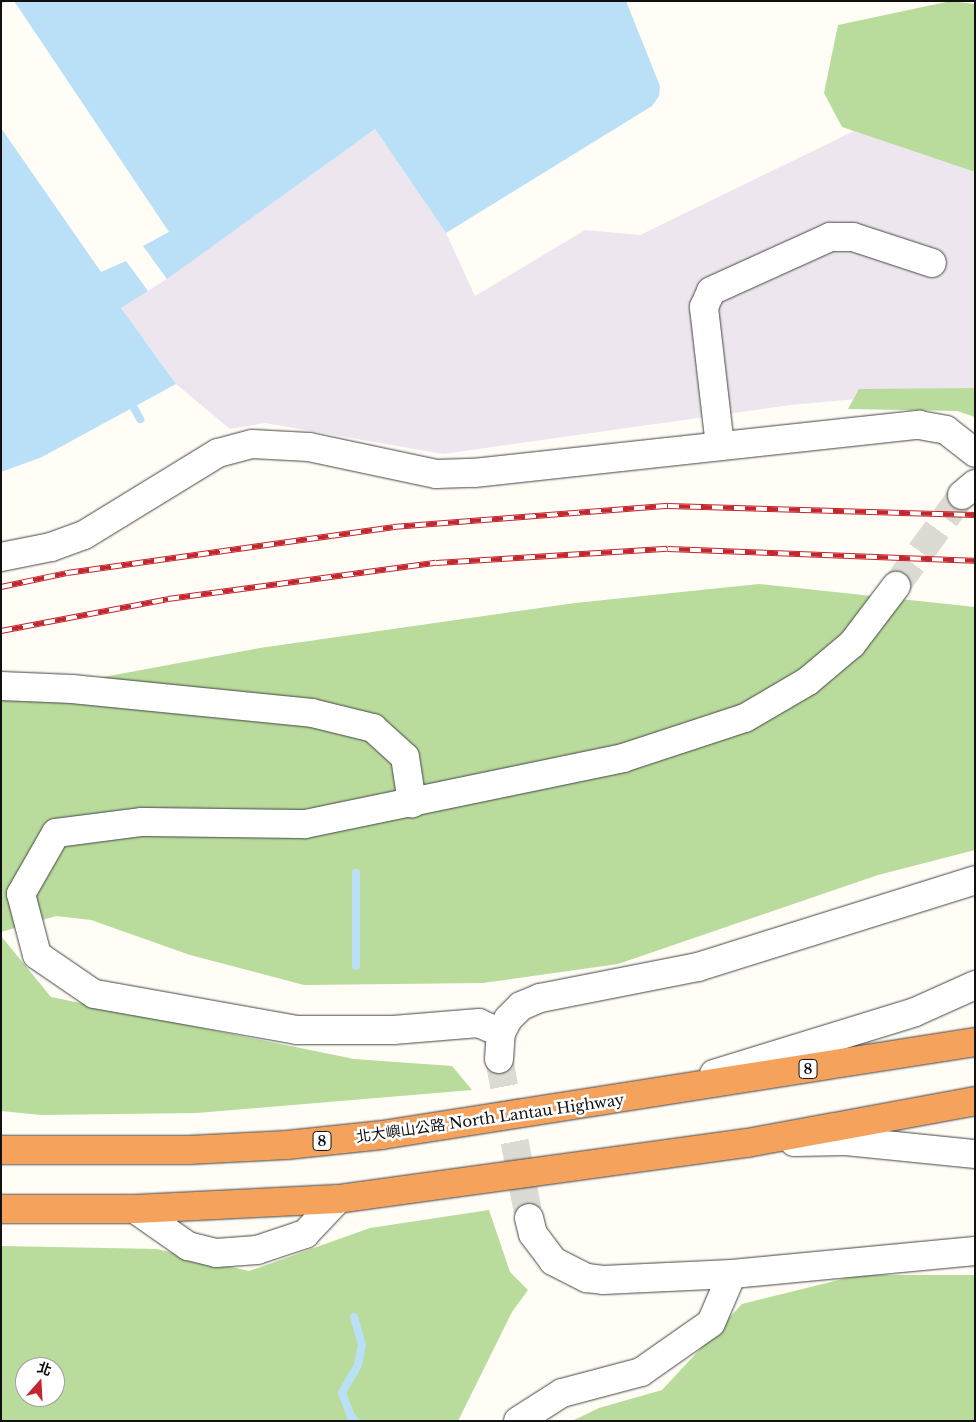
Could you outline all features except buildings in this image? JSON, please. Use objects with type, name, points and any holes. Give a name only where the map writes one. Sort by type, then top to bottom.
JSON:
[{"type":"highway","name":"北大嶼山公路 North Lantau Highway","points":[[1,1150],[189,1150],[286,1145],[382,1135],[975,1042]]},
{"type":"highway","points":[[1,1209],[135,1208],[338,1199],[747,1142],[975,1102]]},
{"type":"lane","points":[[720,446],[704,307],[711,292],[830,237],[853,237],[932,262]]},
{"type":"lane","points":[[1,557],[51,546],[84,535],[218,453],[252,444],[309,447],[436,474],[474,473],[918,425],[946,430],[975,453]]},
{"type":"lane","points":[[896,586],[852,644],[808,681],[745,718],[624,758],[305,824],[142,822],[56,834],[21,894],[37,955],[94,994],[287,1028],[392,1030],[479,1023],[500,1046],[508,1019],[521,1006],[540,998],[698,967],[975,880]]},
{"type":"lane","points":[[1,686],[72,689],[312,713],[373,728],[405,757],[412,803]]},
{"type":"lane","points":[[640,1096],[915,1012],[975,985]]},
{"type":"lane","points":[[747,1142],[846,1141],[975,1154]]},
{"type":"lane","points":[[135,1208],[188,1246],[216,1253],[257,1250],[305,1234],[338,1199]]},
{"type":"lane","points":[[529,1218],[533,1234],[553,1261],[587,1278],[732,1274],[975,1251]]},
{"type":"lane","points":[[518,1421],[562,1392],[640,1372],[648,1367],[711,1323],[732,1274]]},
{"type":"shaded area","points":[[1,4],[167,278],[375,129],[446,233],[475,296],[585,230],[640,235],[854,131],[975,172],[975,388],[791,405],[443,454],[265,423],[230,429],[176,384],[121,308],[147,291]]},
{"type":"green space","points":[[951,1],[975,4],[975,172],[842,127],[824,93],[838,25]]},
{"type":"green space","points":[[975,388],[975,417],[957,411],[848,409],[859,389]]},
{"type":"green space","points":[[759,584],[975,607],[975,850],[878,875],[618,964],[483,983],[304,985],[190,955],[91,920],[56,916],[1,932],[1,696],[260,648],[575,603]]},
{"type":"green space","points":[[1,936],[51,997],[354,1059],[452,1066],[472,1090],[197,1113],[41,1115],[1,1111]]},
{"type":"green space","points":[[489,1210],[510,1272],[528,1290],[512,1312],[458,1421],[1,1421],[1,1246],[157,1249],[249,1271],[370,1228]]},
{"type":"green space","points":[[859,1275],[975,1275],[975,1421],[572,1421],[599,1408],[662,1390],[742,1304]]},
{"type":"water","points":[[1,1],[626,1],[660,86],[659,96],[652,106],[446,233],[375,129],[167,279],[121,308],[176,384],[42,457],[1,472]]},
{"type":"pier","points":[[7,1],[14,1],[169,232],[143,246],[167,279],[148,291],[126,261],[101,272],[1,128],[1,4]]},
{"type":"waterway","points":[[134,408],[140,419]]},
{"type":"waterway","points":[[356,873],[356,966]]},
{"type":"waterway","points":[[354,1317],[362,1345],[358,1365],[342,1393],[351,1417],[356,1421]]},
{"type":"tunnel","points":[[896,586],[962,495]]},
{"type":"tunnel","points":[[499,1059],[529,1218]]},
{"type":"railway","points":[[1,587],[67,573],[393,527],[668,506],[975,515]]},
{"type":"railway","points":[[1,631],[168,599],[436,563],[668,549],[975,561]]}]
